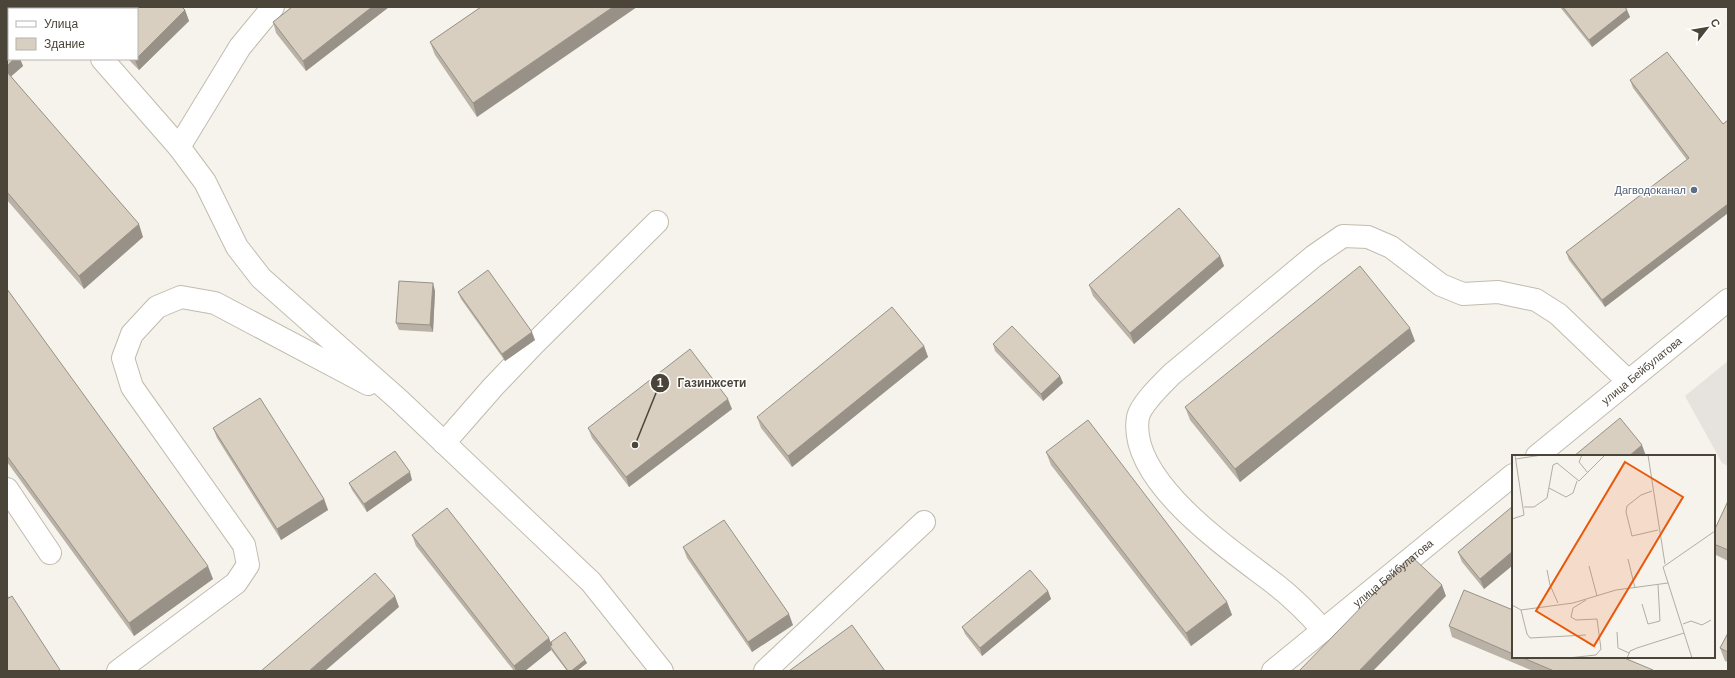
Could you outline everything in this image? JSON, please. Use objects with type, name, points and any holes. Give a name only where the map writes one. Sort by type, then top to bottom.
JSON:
[{"type":"street","points":[[179,147],[240,47],[273,7]]},
{"type":"street","points":[[103,60],[179,147],[205,182],[237,247],[261,278],[399,400],[590,582],[662,671]]},
{"type":"street","points":[[444,443],[493,387],[534,344],[657,222]]},
{"type":"street","points":[[1323,630],[1304,608],[1276,584],[1238,558],[1197,523],[1158,479],[1142,453],[1138,435],[1138,416],[1154,392],[1172,374],[1314,256],[1343,236],[1368,237],[1391,247],[1441,285],[1463,294],[1498,292],[1536,300],[1558,314],[1628,381]]},
{"type":"street","points":[[118,671],[236,583],[248,565],[244,545],[132,387],[123,358],[132,334],[157,307],[181,297],[215,303],[399,400]]},
{"type":"street","name":"улица Бейбулатова","points":[[1537,455],[1728,300]]},
{"type":"street","name":"улица Бейбулатова","points":[[1273,671],[1512,476]]},
{"type":"street","points":[[7,489],[50,552]]},
{"type":"street","points":[[765,671],[924,522]]},
{"type":"shaded area","points":[[1728,361],[1728,466],[1722,463],[1685,396]]},
{"type":"building","points":[[73,7],[116,8],[74,8]]},
{"type":"building","points":[[182,7],[185,10],[138,57],[138,8],[117,8]]},
{"type":"building","points":[[292,7],[372,7],[303,61],[273,22]]},
{"type":"building","points":[[481,7],[613,7],[473,103],[430,42]]},
{"type":"building","points":[[1563,7],[1625,7],[1627,10],[1589,40]]},
{"type":"building","points":[[7,42],[8,60],[13,60],[7,66]]},
{"type":"building","name":"Дагводоканал","points":[[1667,52],[1723,124],[1728,120],[1728,204],[1602,300],[1566,252],[1689,158],[1630,80]]},
{"type":"building","points":[[7,72],[139,224],[79,276],[7,192]]},
{"type":"building","points":[[1179,208],[1220,256],[1130,333],[1089,285]]},
{"type":"building","points":[[1360,266],[1410,328],[1235,469],[1185,407]]},
{"type":"building","points":[[488,270],[532,332],[502,354],[458,292]]},
{"type":"building","points":[[399,281],[433,283],[430,325],[396,323]]},
{"type":"building","points":[[7,289],[208,566],[129,623],[7,456]]},
{"type":"building","points":[[892,307],[924,346],[788,456],[757,417]]},
{"type":"building","points":[[1012,326],[1060,376],[1041,394],[993,344]]},
{"type":"building","points":[[690,349],[728,399],[626,477],[588,428]]},
{"type":"building","points":[[260,398],[324,499],[277,529],[213,428]]},
{"type":"building","points":[[1620,418],[1642,445],[1630,455],[1575,455]]},
{"type":"building","points":[[1088,420],[1227,602],[1186,633],[1046,452]]},
{"type":"building","points":[[395,451],[410,472],[364,504],[349,483]]},
{"type":"building","points":[[1728,501],[1728,550],[1715,544],[1715,529]]},
{"type":"building","points":[[1512,507],[1512,552],[1480,579],[1458,552]]},
{"type":"building","points":[[447,508],[549,638],[514,666],[412,535]]},
{"type":"building","points":[[724,520],[789,614],[748,642],[683,547]]},
{"type":"building","points":[[1411,556],[1442,585],[1359,671],[1299,671]]},
{"type":"building","points":[[1030,570],[1048,591],[980,648],[962,627]]},
{"type":"building","points":[[375,573],[395,596],[309,671],[261,671]]},
{"type":"building","points":[[1464,590],[1512,610],[1512,654],[1449,626]]},
{"type":"building","points":[[12,596],[60,670],[7,671],[7,599]]},
{"type":"building","points":[[852,625],[885,671],[789,671]]},
{"type":"building","points":[[565,632],[585,660],[571,671],[568,671],[550,646],[552,645],[551,642]]},
{"type":"building","points":[[1728,633],[1728,652],[1720,648]]},
{"type":"building","points":[[1523,658],[1624,658],[1653,670],[1653,671],[1554,671]]},
{"type":"place","name":"Дагводоканал","points":[[1694,190]]},
{"type":"place","name":"Газинжсети","points":[[635,445]]}]
